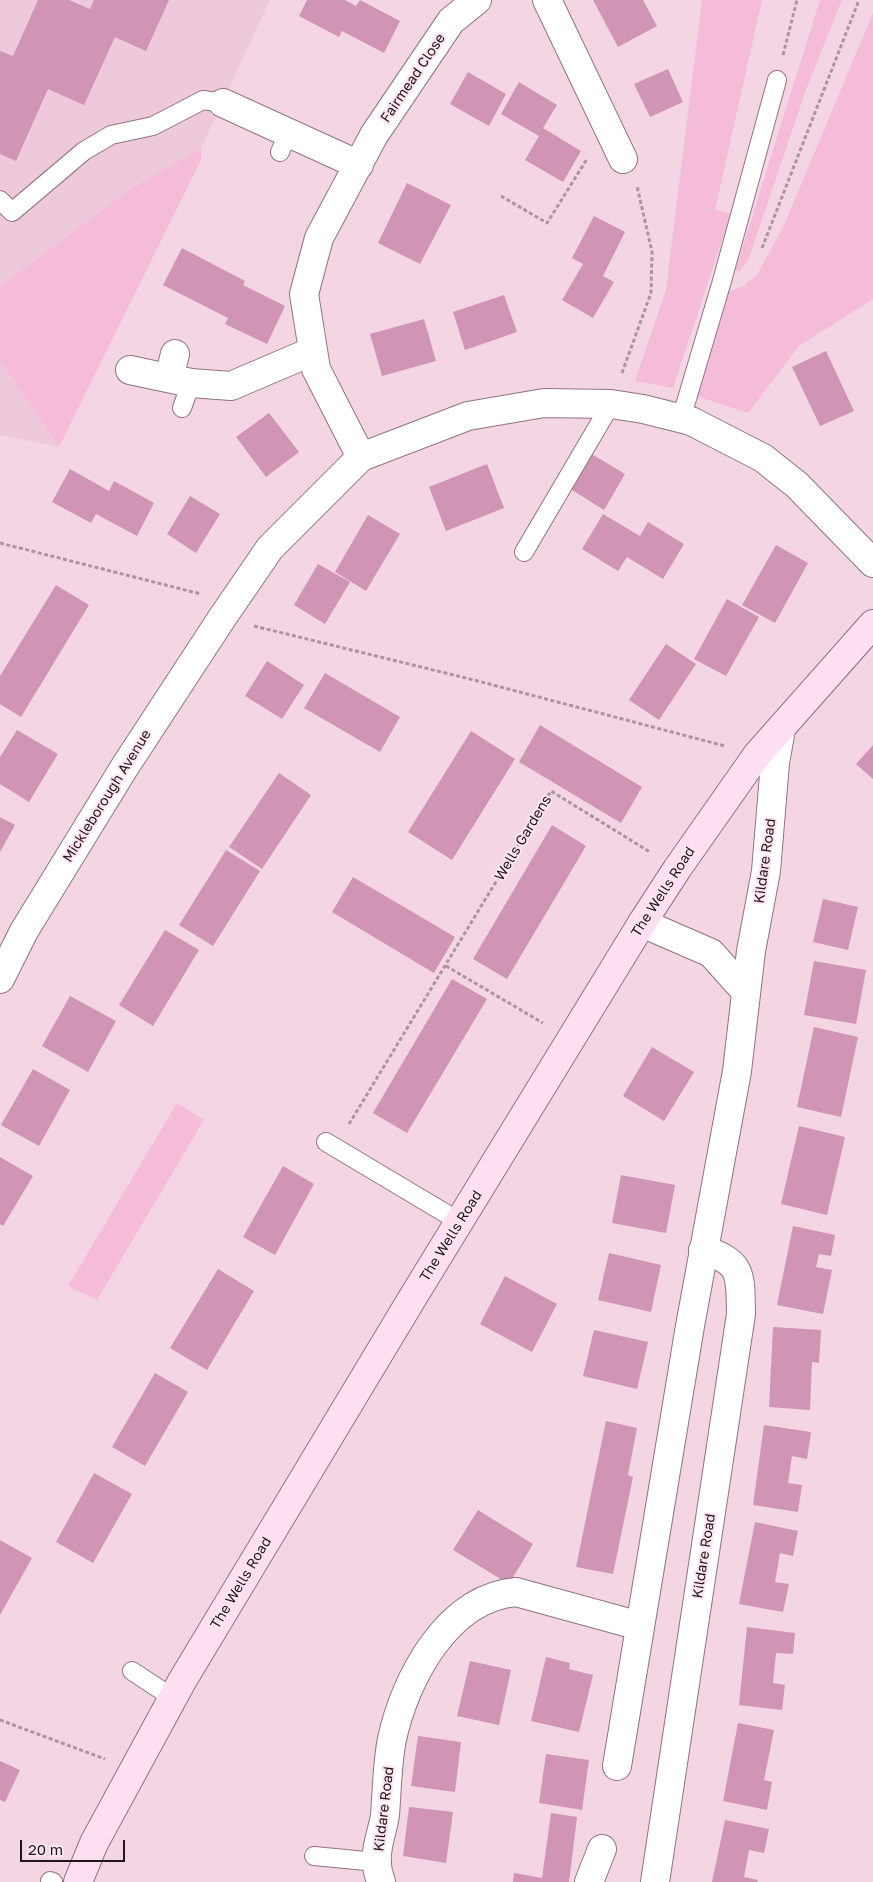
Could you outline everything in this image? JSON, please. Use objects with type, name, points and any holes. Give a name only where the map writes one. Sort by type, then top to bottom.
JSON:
[{"type":"street","name":"Fairmead Close","points":[[361,456],[316,369],[304,294],[319,238],[374,135],[451,21],[477,0]]},
{"type":"street","points":[[547,0],[622,159]]},
{"type":"street","points":[[223,103],[285,142],[359,164]]},
{"type":"street","points":[[130,370],[178,372],[232,386],[313,352]]},
{"type":"street","name":"Mickleborough Avenue","points":[[0,979],[24,931],[124,768],[270,548],[361,456],[468,416],[544,403],[611,404],[690,421],[763,458],[797,485],[873,563]]},
{"type":"street","name":"The Wells Road","points":[[78,1882],[94,1843],[173,1698],[642,923],[677,869],[757,755],[873,624]]},
{"type":"street","name":"Kildare Road","points":[[618,1766],[703,1250],[737,1072],[751,951],[766,871],[775,763],[781,729]]},
{"type":"street","points":[[642,923],[711,953],[746,992]]},
{"type":"street","name":"Kildare Road","points":[[655,1882],[741,1314],[740,1282],[734,1266],[725,1257],[703,1250]]},
{"type":"street","name":"Kildare Road","points":[[379,1872],[392,1740],[405,1695],[432,1648],[458,1616],[498,1594],[516,1592],[640,1626]]},
{"type":"street","points":[[588,1882],[602,1850]]},
{"type":"lane","points":[[681,419],[722,281],[776,80]]},
{"type":"lane","points":[[0,200],[12,212],[84,151],[112,135],[154,126],[203,100],[223,103]]},
{"type":"lane","points":[[178,372],[182,408]]},
{"type":"lane","points":[[524,552],[611,404]]},
{"type":"lane","points":[[330,1145],[460,1222]]},
{"type":"lane","points":[[132,1671],[173,1698]]},
{"type":"lane","points":[[314,1856],[379,1872]]},
{"type":"path","points":[[776,80],[798,0]]},
{"type":"path","points":[[761,250],[859,0]]},
{"type":"path","points":[[502,196],[547,223],[607,126]]},
{"type":"path","points":[[611,404],[651,293],[652,252],[639,191],[622,159]]},
{"type":"path","points":[[0,543],[452,675],[757,755]]},
{"type":"path","name":"Wells Gardens","points":[[330,1145],[446,966],[551,791],[630,840]]},
{"type":"path","points":[[446,966],[571,1040]]},
{"type":"path","points":[[0,1720],[132,1771]]},
{"type":"shaded area","points":[[0,0],[270,0],[201,149],[133,187],[0,286]]},
{"type":"shaded area","points":[[702,0],[762,0],[715,210],[731,213],[673,388],[635,381],[666,290]]},
{"type":"shaded area","points":[[820,0],[842,0],[806,90],[749,258],[740,271],[735,271]]},
{"type":"shaded area","points":[[873,13],[873,299],[799,346],[748,413],[696,396],[728,292],[743,286],[757,275],[784,225]]},
{"type":"shaded area","points":[[201,149],[201,160],[59,447],[0,361],[0,286],[133,187]]},
{"type":"shaded area","points":[[0,361],[59,447],[0,435]]},
{"type":"shaded area","points":[[177,1103],[204,1120],[97,1300],[68,1286]]},
{"type":"building","points":[[38,0],[69,0],[90,9],[94,0],[169,0],[146,51],[115,37],[84,105],[48,89],[16,161],[0,154],[0,51],[13,56]]},
{"type":"building","points":[[307,0],[345,0],[356,6],[360,0],[400,21],[384,53],[342,31],[339,37],[299,16]]},
{"type":"building","points":[[593,0],[643,0],[657,26],[618,47]]},
{"type":"building","points":[[668,69],[683,102],[650,117],[634,84]]},
{"type":"building","points":[[468,72],[506,94],[489,126],[450,104]]},
{"type":"building","points":[[519,82],[557,105],[543,128],[581,151],[563,182],[525,160],[539,136],[501,114]]},
{"type":"building","points":[[407,183],[451,205],[420,264],[378,243]]},
{"type":"building","points":[[594,216],[625,232],[603,276],[614,282],[593,318],[562,300],[583,264],[572,258]]},
{"type":"building","points":[[182,248],[245,281],[243,285],[285,306],[267,344],[225,324],[228,318],[163,285]]},
{"type":"building","points":[[504,295],[517,332],[465,350],[453,312]]},
{"type":"building","points":[[424,319],[436,361],[382,376],[370,334]]},
{"type":"building","points":[[826,351],[854,411],[820,426],[792,367]]},
{"type":"building","points":[[269,413],[299,452],[266,477],[236,437]]},
{"type":"building","points":[[585,450],[625,474],[604,510],[564,485]]},
{"type":"building","points":[[487,464],[504,508],[446,531],[429,487]]},
{"type":"building","points":[[70,469],[109,491],[114,481],[154,503],[137,536],[96,514],[91,523],[52,502]]},
{"type":"building","points":[[190,496],[220,514],[196,553],[167,534]]},
{"type":"building","points":[[603,514],[640,536],[648,522],[684,544],[663,579],[627,557],[618,571],[582,549]]},
{"type":"building","points":[[368,515],[400,534],[366,591],[335,572]]},
{"type":"building","points":[[776,545],[808,563],[775,623],[742,605]]},
{"type":"building","points":[[318,564],[350,582],[325,624],[294,605]]},
{"type":"building","points":[[56,585],[89,605],[21,717],[0,704],[0,676]]},
{"type":"building","points":[[727,599],[759,617],[726,676],[694,659]]},
{"type":"building","points":[[666,644],[696,664],[659,720],[629,700]]},
{"type":"building","points":[[267,661],[304,685],[282,719],[245,696]]},
{"type":"building","points":[[325,673],[400,717],[380,752],[304,708]]},
{"type":"building","points":[[540,725],[642,787],[621,823],[519,762]]},
{"type":"building","points":[[17,730],[58,754],[29,802],[0,784],[0,757]]},
{"type":"building","points":[[471,731],[515,759],[452,860],[408,832]]},
{"type":"building","points":[[873,745],[873,779],[856,764]]},
{"type":"building","points":[[279,773],[311,795],[262,869],[229,847]]},
{"type":"building","points":[[0,817],[15,825],[0,852]]},
{"type":"building","points":[[552,825],[586,846],[507,979],[473,959]]},
{"type":"building","points":[[226,850],[260,871],[213,946],[179,925]]},
{"type":"building","points":[[353,877],[455,937],[434,973],[332,912]]},
{"type":"building","points":[[823,899],[858,907],[848,950],[813,942]]},
{"type":"building","points":[[165,930],[199,950],[153,1026],[119,1005]]},
{"type":"building","points":[[814,961],[866,970],[856,1024],[804,1015]]},
{"type":"building","points":[[452,979],[487,999],[407,1133],[373,1113]]},
{"type":"building","points":[[70,996],[116,1021],[88,1072],[42,1046]]},
{"type":"building","points":[[814,1027],[858,1037],[841,1117],[797,1107]]},
{"type":"building","points":[[652,1047],[694,1072],[664,1121],[623,1096]]},
{"type":"building","points":[[33,1069],[70,1090],[39,1146],[1,1125]]},
{"type":"building","points":[[799,1126],[845,1137],[827,1215],[781,1204]]},
{"type":"building","points":[[0,1157],[33,1176],[3,1226],[0,1224]]},
{"type":"building","points":[[283,1166],[314,1184],[275,1255],[243,1237]]},
{"type":"building","points":[[621,1175],[675,1185],[666,1233],[612,1223]]},
{"type":"building","points":[[793,1226],[835,1235],[831,1256],[819,1254],[816,1267],[832,1270],[823,1314],[777,1305]]},
{"type":"building","points":[[609,1253],[661,1265],[651,1312],[598,1300]]},
{"type":"building","points":[[218,1269],[254,1291],[207,1370],[170,1348]]},
{"type":"building","points":[[505,1276],[557,1304],[532,1352],[480,1324]]},
{"type":"building","points":[[773,1327],[821,1330],[819,1363],[812,1362],[810,1410],[769,1407]]},
{"type":"building","points":[[594,1330],[648,1342],[637,1389],[583,1376]]},
{"type":"building","points":[[155,1373],[188,1392],[145,1466],[112,1447]]},
{"type":"building","points":[[606,1421],[637,1428],[628,1475],[633,1477],[613,1574],[576,1567]]},
{"type":"building","points":[[764,1425],[811,1432],[807,1459],[792,1456],[788,1483],[802,1485],[798,1512],[753,1505]]},
{"type":"building","points":[[94,1473],[132,1494],[93,1563],[56,1542]]},
{"type":"building","points":[[478,1510],[533,1544],[509,1584],[453,1550]]},
{"type":"building","points":[[755,1522],[798,1531],[793,1556],[780,1553],[775,1582],[789,1584],[783,1612],[739,1604]]},
{"type":"building","points":[[0,1540],[32,1558],[0,1615]]},
{"type":"building","points":[[747,1627],[795,1633],[793,1654],[776,1653],[773,1683],[785,1685],[782,1710],[739,1705]]},
{"type":"building","points":[[546,1657],[570,1663],[569,1669],[593,1675],[579,1732],[531,1721]]},
{"type":"building","points":[[470,1661],[511,1670],[499,1725],[457,1716]]},
{"type":"building","points":[[738,1723],[774,1730],[764,1780],[772,1782],[767,1810],[723,1801]]},
{"type":"building","points":[[418,1736],[461,1742],[455,1792],[411,1786]]},
{"type":"building","points":[[546,1754],[589,1760],[582,1810],[539,1803]]},
{"type":"building","points":[[0,1761],[20,1770],[5,1802],[0,1800]]},
{"type":"building","points":[[409,1807],[453,1812],[446,1863],[403,1856]]},
{"type":"building","points":[[551,1813],[577,1817],[569,1882],[513,1882],[514,1873],[542,1878]]},
{"type":"building","points":[[725,1820],[769,1829],[764,1853],[749,1850],[744,1877],[758,1880],[757,1882],[712,1882]]}]
